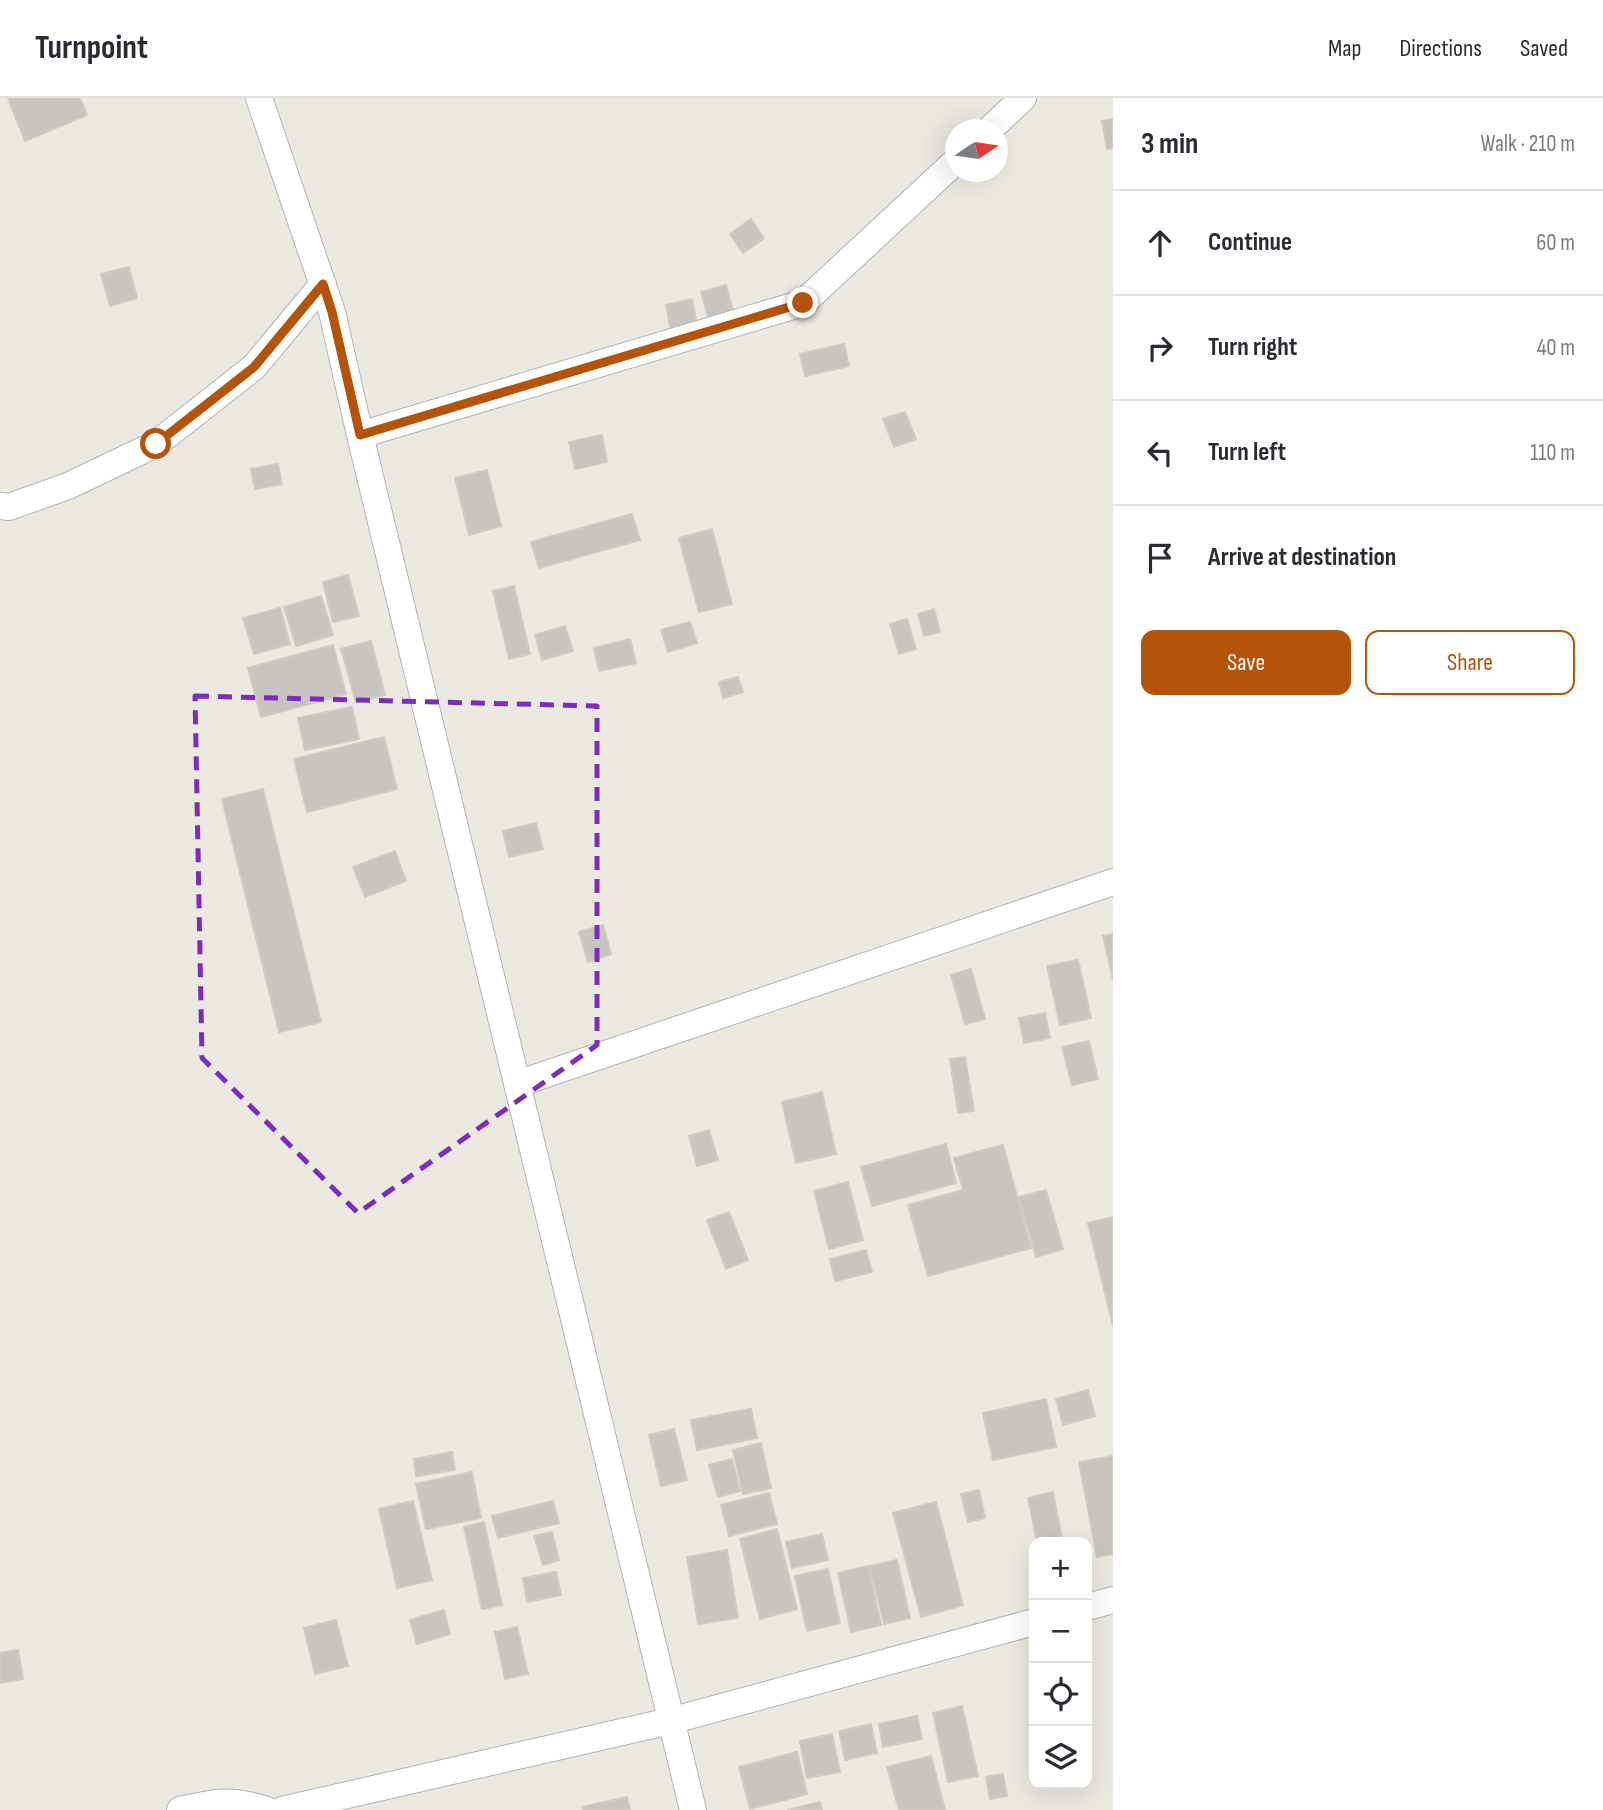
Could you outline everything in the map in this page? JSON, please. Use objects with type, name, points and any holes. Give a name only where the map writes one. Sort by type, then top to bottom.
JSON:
[{"type":"street","points":[[259,98],[332,312],[693,1810]]},
{"type":"street","points":[[1001,119],[1023,98]]},
{"type":"street","points":[[360,435],[803,303],[945,171]]},
{"type":"street","points":[[0,506],[9,507],[68,486],[156,444],[254,367],[323,284]]},
{"type":"street","points":[[517,1084],[1113,882]]},
{"type":"street","points":[[1092,1606],[1113,1600]]},
{"type":"street","points":[[282,1810],[670,1721],[1029,1623]]},
{"type":"street","points":[[180,1810],[218,1801],[246,1803],[267,1810]]},
{"type":"highlighted area","points":[[195,696],[597,706],[597,1045],[358,1213],[202,1058]]},
{"type":"building","points":[[8,98],[80,98],[87,115],[25,141]]},
{"type":"building","points":[[1113,119],[1113,148],[1107,149],[1102,121]]},
{"type":"building","points":[[751,219],[764,238],[743,253],[730,234]]},
{"type":"building","points":[[129,267],[137,298],[110,306],[101,274]]},
{"type":"building","points":[[726,285],[734,314],[709,321],[701,292]]},
{"type":"building","points":[[692,299],[697,325],[671,331],[666,305]]},
{"type":"building","points":[[844,344],[849,366],[805,376],[800,354]]},
{"type":"building","points":[[905,412],[916,439],[894,447],[883,419]]},
{"type":"building","points":[[602,435],[607,462],[575,469],[569,442]]},
{"type":"building","points":[[278,464],[282,484],[255,489],[251,469]]},
{"type":"building","points":[[487,470],[501,526],[469,535],[455,478]]},
{"type":"building","points":[[632,514],[640,540],[539,568],[531,542]]},
{"type":"building","points":[[712,529],[732,604],[699,612],[679,538]]},
{"type":"building","points":[[348,575],[359,616],[333,622],[323,582]]},
{"type":"building","points":[[514,586],[530,654],[509,659],[493,591]]},
{"type":"building","points":[[321,596],[333,635],[296,646],[284,607]]},
{"type":"building","points":[[280,608],[290,644],[254,654],[243,618]]},
{"type":"building","points":[[934,609],[940,632],[924,636],[918,614]]},
{"type":"building","points":[[907,619],[916,649],[899,654],[890,624]]},
{"type":"building","points":[[690,622],[697,643],[668,652],[661,630]]},
{"type":"building","points":[[565,626],[573,651],[542,660],[535,635]]},
{"type":"building","points":[[630,639],[636,663],[599,671],[594,648]]},
{"type":"building","points":[[371,641],[385,695],[356,702],[341,649]]},
{"type":"building","points":[[333,645],[346,694],[261,717],[248,668]]},
{"type":"building","points":[[738,677],[743,692],[723,698],[719,682]]},
{"type":"building","points":[[352,707],[359,739],[305,750],[298,718]]},
{"type":"building","points":[[384,737],[397,789],[307,812],[294,759]]},
{"type":"building","points":[[263,789],[321,1022],[279,1032],[222,799]]},
{"type":"building","points":[[536,823],[543,849],[509,857],[503,831]]},
{"type":"building","points":[[395,851],[406,881],[365,897],[353,867]]},
{"type":"building","points":[[603,925],[611,954],[588,962],[579,932]]},
{"type":"building","points":[[1113,934],[1113,980],[1103,936]]},
{"type":"building","points":[[1078,960],[1091,1018],[1060,1025],[1047,966]]},
{"type":"building","points":[[971,969],[985,1019],[965,1024],[951,975]]},
{"type":"building","points":[[1045,1013],[1050,1038],[1024,1043],[1019,1018]]},
{"type":"building","points":[[1089,1041],[1098,1079],[1072,1085],[1062,1047]]},
{"type":"building","points":[[965,1057],[974,1111],[958,1113],[950,1059]]},
{"type":"building","points":[[822,1092],[836,1154],[796,1163],[782,1102]]},
{"type":"building","points":[[709,1130],[718,1160],[697,1166],[689,1136]]},
{"type":"building","points":[[946,1144],[956,1183],[872,1206],[861,1167]]},
{"type":"building","points":[[1003,1145],[1031,1248],[928,1276],[908,1205],[963,1190],[954,1158]]},
{"type":"building","points":[[848,1182],[863,1240],[829,1249],[814,1191]]},
{"type":"building","points":[[1046,1190],[1063,1249],[1036,1257],[1019,1197]]},
{"type":"building","points":[[729,1212],[748,1260],[726,1269],[707,1220]]},
{"type":"building","points":[[1113,1217],[1113,1326],[1088,1223]]},
{"type":"building","points":[[866,1250],[872,1272],[835,1281],[830,1259]]},
{"type":"building","points":[[1088,1390],[1095,1416],[1063,1425],[1056,1399]]},
{"type":"building","points":[[1046,1399],[1056,1447],[993,1460],[983,1413]]},
{"type":"building","points":[[751,1409],[757,1438],[697,1450],[691,1420]]},
{"type":"building","points":[[674,1429],[687,1480],[661,1486],[649,1435]]},
{"type":"building","points":[[761,1443],[771,1488],[743,1494],[733,1450]]},
{"type":"building","points":[[452,1452],[455,1470],[416,1476],[414,1459]]},
{"type":"building","points":[[1113,1456],[1113,1554],[1097,1557],[1079,1462]]},
{"type":"building","points":[[732,1459],[740,1491],[718,1497],[709,1465]]},
{"type":"building","points":[[472,1472],[481,1518],[426,1529],[416,1484]]},
{"type":"building","points":[[979,1490],[985,1518],[968,1522],[961,1494]]},
{"type":"building","points":[[1053,1492],[1062,1537],[1036,1537],[1028,1498]]},
{"type":"building","points":[[769,1493],[777,1524],[729,1536],[721,1505]]},
{"type":"building","points":[[413,1501],[432,1580],[397,1588],[379,1509]]},
{"type":"building","points":[[553,1501],[559,1523],[498,1538],[492,1516]]},
{"type":"building","points":[[936,1502],[963,1605],[921,1617],[893,1513]]},
{"type":"building","points":[[484,1522],[502,1605],[482,1609],[464,1527]]},
{"type":"building","points":[[777,1529],[797,1609],[760,1619],[740,1539]]},
{"type":"building","points":[[552,1532],[559,1560],[543,1565],[534,1536]]},
{"type":"building","points":[[822,1534],[828,1560],[792,1568],[786,1542]]},
{"type":"building","points":[[727,1550],[738,1618],[698,1624],[687,1557]]},
{"type":"building","points":[[897,1560],[910,1618],[884,1624],[870,1566]]},
{"type":"building","points":[[868,1566],[881,1625],[851,1632],[838,1573]]},
{"type":"building","points":[[828,1569],[840,1623],[807,1631],[795,1576]]},
{"type":"building","points":[[556,1572],[561,1595],[527,1602],[523,1578]]},
{"type":"building","points":[[444,1610],[450,1634],[417,1644],[410,1620]]},
{"type":"building","points":[[336,1620],[348,1666],[315,1674],[304,1628]]},
{"type":"building","points":[[517,1627],[528,1674],[505,1679],[495,1632]]},
{"type":"building","points":[[18,1650],[23,1679],[0,1683],[0,1653]]},
{"type":"building","points":[[962,1706],[978,1776],[948,1782],[933,1713]]},
{"type":"building","points":[[917,1716],[922,1739],[883,1747],[879,1724]]},
{"type":"building","points":[[871,1724],[877,1753],[845,1760],[839,1731]]},
{"type":"building","points":[[832,1734],[840,1772],[807,1778],[800,1741]]},
{"type":"building","points":[[797,1752],[807,1794],[750,1809],[739,1767]]},
{"type":"building","points":[[931,1756],[945,1810],[899,1810],[887,1767]]},
{"type":"building","points":[[1003,1774],[1007,1796],[990,1799],[986,1777]]},
{"type":"building","points":[[627,1797],[630,1810],[583,1810],[582,1807]]},
{"type":"building","points":[[820,1802],[822,1810],[787,1810]]},
{"type":"route","points":[[156,444],[254,367],[323,284],[360,435],[803,303]]}]
